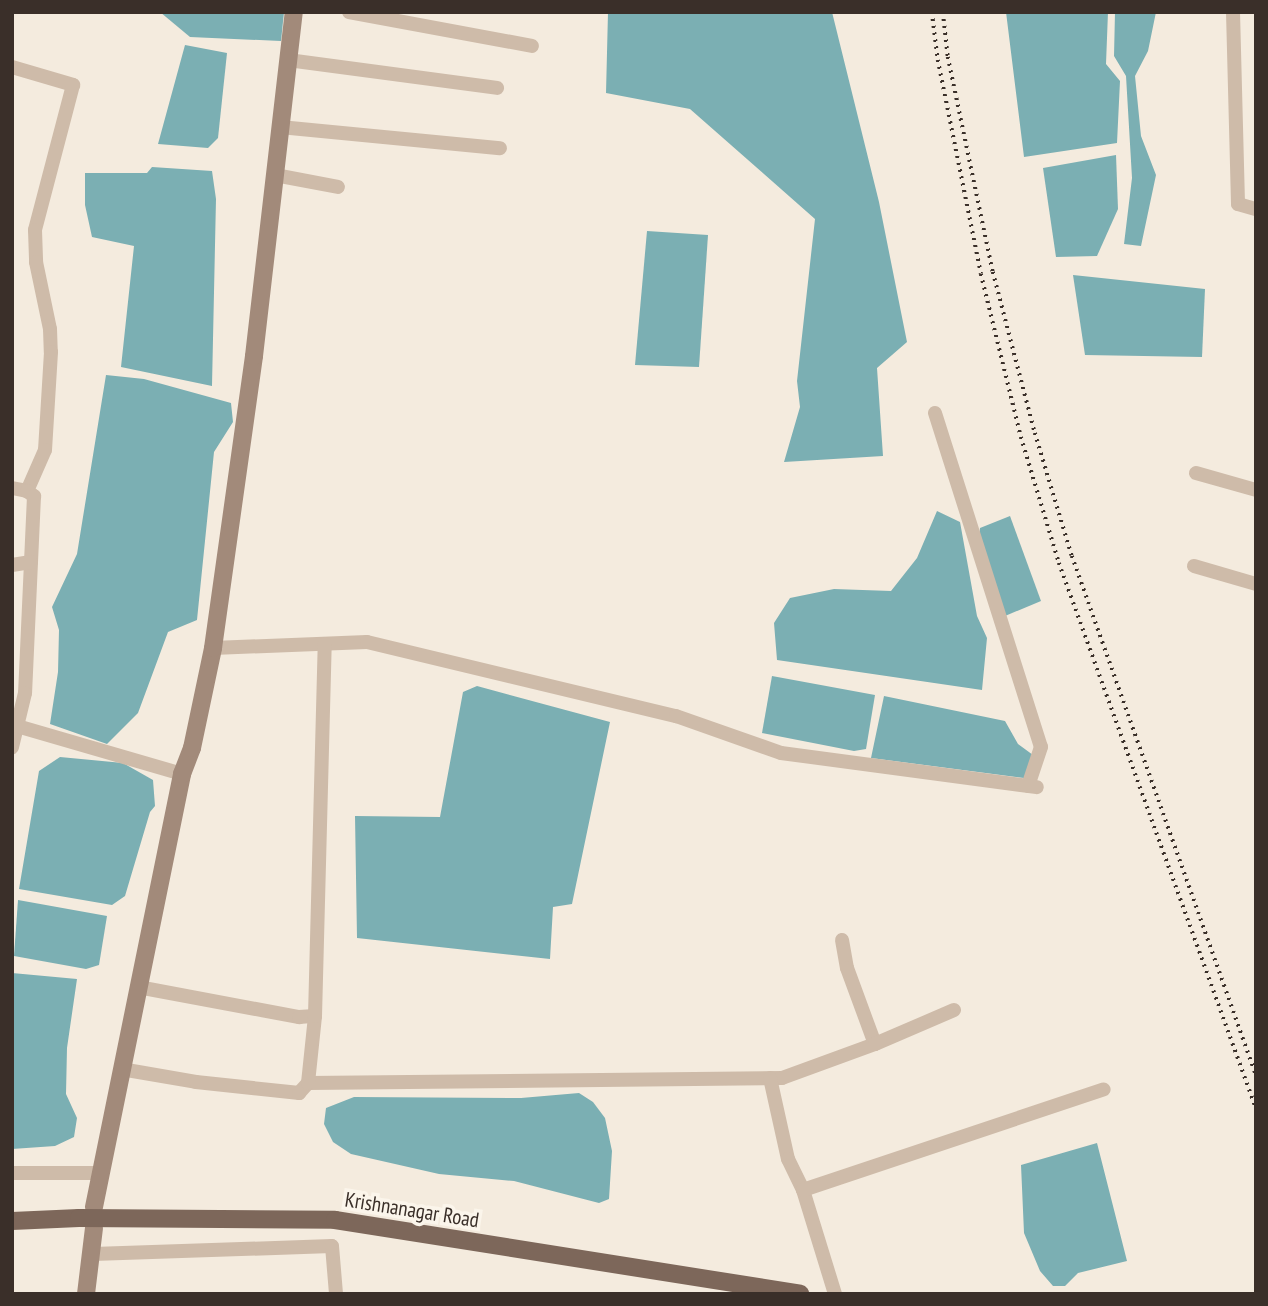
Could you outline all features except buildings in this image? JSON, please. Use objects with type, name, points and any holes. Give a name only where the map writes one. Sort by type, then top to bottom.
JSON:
[{"type":"main road","name":"Krishnanagar Road","points":[[12,1221],[79,1218],[335,1220],[800,1294]]},
{"type":"street","points":[[94,1207],[182,774],[192,748],[213,648],[254,356],[294,12]]},
{"type":"street","points":[[349,12],[532,46]]},
{"type":"street","points":[[1233,12],[1238,204],[1256,209]]},
{"type":"street","points":[[288,60],[497,88]]},
{"type":"street","points":[[12,67],[73,85],[35,230],[36,262],[50,330],[51,352],[45,450],[20,489],[34,496],[31,562],[19,664],[25,693],[12,747]]},
{"type":"street","points":[[280,127],[500,148]]},
{"type":"street","points":[[275,175],[338,187]]},
{"type":"street","points":[[213,648],[367,642],[676,716],[781,753],[1033,786],[1041,747],[935,413]]},
{"type":"street","points":[[1196,473],[1256,490]]},
{"type":"street","points":[[12,565],[31,562]]},
{"type":"street","points":[[1194,566],[1256,584]]},
{"type":"street","points":[[121,1069],[299,1093],[308,1083],[315,1016],[325,644]]},
{"type":"street","points":[[17,726],[182,774]]},
{"type":"street","points":[[842,940],[847,968],[875,1044]]},
{"type":"street","points":[[138,987],[299,1017],[315,1016]]},
{"type":"street","points":[[308,1083],[782,1078],[875,1044],[954,1010]]},
{"type":"street","points":[[770,1078],[788,1159],[803,1190],[835,1294]]},
{"type":"street","points":[[803,1190],[1104,1089]]},
{"type":"street","points":[[12,1173],[100,1172]]},
{"type":"street","points":[[86,1294],[93,1254],[94,1228]]},
{"type":"street","points":[[93,1254],[332,1246],[336,1294]]},
{"type":"water","points":[[160,12],[284,12],[281,41],[190,37]]},
{"type":"water","points":[[608,12],[832,12],[879,202],[907,342],[877,368],[883,456],[784,462],[800,407],[797,381],[815,219],[690,109],[606,93]]},
{"type":"water","points":[[1006,12],[1108,12],[1106,64],[1120,81],[1117,143],[1024,157]]},
{"type":"water","points":[[1115,12],[1156,12],[1148,51],[1135,76],[1141,136],[1156,175],[1141,246],[1124,244],[1132,178],[1126,76],[1114,56]]},
{"type":"water","points":[[185,45],[227,53],[218,138],[208,148],[158,144]]},
{"type":"water","points":[[1116,155],[1118,209],[1097,256],[1056,257],[1043,168]]},
{"type":"water","points":[[152,167],[212,171],[216,199],[212,386],[121,367],[134,246],[92,237],[85,205],[85,173],[147,173]]},
{"type":"water","points":[[647,231],[708,235],[699,367],[635,365]]},
{"type":"water","points":[[1073,275],[1205,289],[1202,357],[1085,355]]},
{"type":"water","points":[[106,375],[144,379],[231,403],[233,422],[214,452],[197,620],[168,632],[138,713],[107,744],[50,724],[58,672],[59,630],[52,607],[77,554]]},
{"type":"water","points":[[937,511],[960,522],[977,616],[987,638],[982,690],[777,660],[774,623],[790,598],[834,589],[891,591],[917,558]]},
{"type":"water","points":[[1010,516],[1041,601],[1005,616],[977,560],[980,528]]},
{"type":"water","points":[[772,676],[875,695],[866,749],[854,751],[762,733]]},
{"type":"water","points":[[477,686],[610,722],[572,904],[553,907],[550,959],[357,938],[355,816],[440,817],[463,692]]},
{"type":"water","points":[[884,696],[1005,721],[1018,744],[1033,755],[1024,778],[871,758]]},
{"type":"water","points":[[60,757],[123,763],[153,780],[155,806],[150,812],[125,896],[112,905],[19,889],[39,771]]},
{"type":"water","points":[[18,900],[107,916],[99,965],[86,969],[14,956]]},
{"type":"water","points":[[12,973],[77,979],[67,1048],[66,1094],[77,1118],[74,1137],[55,1146],[12,1149]]},
{"type":"water","points":[[579,1093],[593,1102],[605,1118],[612,1151],[609,1199],[599,1203],[514,1181],[439,1174],[351,1154],[333,1142],[324,1124],[326,1108],[354,1097],[521,1098]]},
{"type":"water","points":[[1097,1143],[1127,1261],[1078,1273],[1065,1286],[1053,1286],[1040,1271],[1024,1233],[1021,1165]]},
{"type":"railway","points":[[932,12],[938,60],[981,274],[1021,437],[1059,563],[1256,1108]]},
{"type":"railway","points":[[943,12],[948,57],[993,272],[1035,433],[1072,556],[1256,1075]]}]
